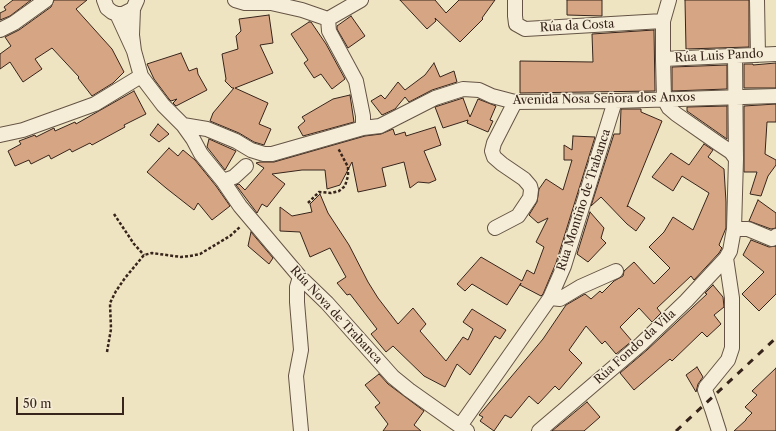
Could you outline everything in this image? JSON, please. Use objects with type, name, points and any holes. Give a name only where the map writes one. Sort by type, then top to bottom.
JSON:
[{"type":"street","points":[[0,30],[14,24],[46,0]]},
{"type":"street","points":[[104,0],[107,8],[117,14],[123,14],[135,5]]},
{"type":"street","points":[[235,0],[245,3],[271,3],[302,10],[328,19],[362,0]]},
{"type":"street","name":"Rúa da Costa","points":[[515,0],[516,24],[525,28],[663,21]]},
{"type":"street","points":[[669,0],[663,21],[664,99],[669,108],[676,114],[730,152],[736,159]]},
{"type":"street","points":[[757,0],[758,55]]},
{"type":"street","points":[[134,50],[132,35],[135,5]]},
{"type":"street","points":[[117,14],[134,50],[142,76],[162,105],[183,125]]},
{"type":"street","points":[[328,19],[329,31],[356,82],[363,116],[363,128]]},
{"type":"street","name":"Rúa Luis Pando","points":[[663,59],[776,54]]},
{"type":"street","name":"Rúa Fondo da Vila","points":[[539,431],[641,344],[686,301],[726,258],[731,246],[734,229],[736,159],[735,56]]},
{"type":"street","points":[[0,135],[23,130],[95,104],[142,76]]},
{"type":"street","name":"Avenida Nosa Señora dos Anxos","points":[[183,125],[207,128],[236,141],[251,150],[264,154],[272,154],[363,128],[380,126],[435,98],[463,89],[479,90],[492,96],[515,102],[776,96]]},
{"type":"street","name":"Rúa Montiño de Trabanca","points":[[464,428],[550,298],[564,266],[615,100]]},
{"type":"street","points":[[495,228],[518,216],[530,198],[530,186],[524,179],[494,157],[492,151],[494,143],[515,102]]},
{"type":"street","name":"Rúa Nova de Trabanca","points":[[183,125],[201,154],[224,181],[240,206],[300,277],[326,303],[393,377],[409,390],[464,428]]},
{"type":"street","points":[[224,181],[234,177],[246,166]]},
{"type":"street","points":[[734,229],[748,229],[772,239],[776,236]]},
{"type":"street","name":"Rúa Fondo da Vila","points":[[717,427],[705,390],[728,360],[732,348],[732,298],[726,258]]},
{"type":"street","points":[[550,298],[560,299],[580,287],[616,271]]},
{"type":"street","points":[[300,277],[297,287],[297,302],[301,350],[296,376],[301,431]]},
{"type":"path","points":[[308,203],[319,192],[328,193],[339,191],[345,186],[348,176],[348,167],[332,137]]},
{"type":"path","points":[[114,214],[134,244],[144,255]]},
{"type":"path","points":[[107,352],[111,329],[110,303],[125,278],[144,255],[152,253],[181,257],[200,254],[230,236],[243,223],[247,214]]},
{"type":"building","points":[[13,0],[31,0],[10,16],[0,20],[0,13],[6,10],[4,7]]},
{"type":"building","points":[[54,0],[87,0],[76,9],[112,49],[124,72],[113,83],[92,96],[78,78],[79,77],[52,48],[35,59],[42,69],[23,82],[10,62],[0,69],[0,54],[11,46],[5,37],[19,30],[51,7]]},
{"type":"building","points":[[400,0],[435,0],[446,13],[459,0],[495,0],[482,18],[483,19],[460,42],[435,18],[436,21],[427,29]]},
{"type":"building","points":[[567,0],[602,0],[602,16],[567,15]]},
{"type":"building","points":[[685,0],[749,0],[749,47],[686,49]]},
{"type":"building","points":[[269,15],[273,43],[260,45],[273,73],[235,88],[268,103],[259,124],[271,129],[264,145],[254,142],[239,133],[210,121],[213,113],[234,88],[232,88],[225,81],[226,79],[222,54],[238,49],[236,36],[241,31],[239,19]]},
{"type":"building","points":[[351,16],[365,36],[348,48],[337,29],[337,26]]},
{"type":"building","points":[[311,22],[326,44],[345,79],[332,89],[321,74],[314,78],[304,63],[308,60],[291,34]]},
{"type":"building","points":[[654,30],[655,91],[520,93],[520,61],[593,62],[592,34]]},
{"type":"building","points":[[181,53],[189,71],[197,68],[198,74],[207,90],[176,106],[173,103],[177,99],[171,101],[169,99],[154,79],[147,64]]},
{"type":"building","points":[[434,63],[440,77],[454,71],[457,82],[432,90],[409,102],[405,97],[395,109],[382,115],[371,101],[381,95],[385,99],[398,82],[405,90],[425,75]]},
{"type":"building","points":[[776,63],[776,88],[744,88],[744,64],[753,65]]},
{"type":"building","points":[[727,65],[727,89],[672,91],[672,67]]},
{"type":"building","points":[[134,91],[146,114],[124,125],[125,127],[92,145],[90,143],[72,152],[70,149],[51,159],[49,155],[31,164],[29,160],[15,166],[8,151],[21,144],[19,141],[35,135],[36,137],[54,128],[55,131],[75,122],[76,124]]},
{"type":"building","points":[[350,95],[354,122],[303,136],[298,127],[305,121],[302,117],[333,99]]},
{"type":"building","points":[[463,98],[470,117],[478,99],[496,106],[490,120],[493,121],[488,132],[467,123],[468,120],[443,128],[435,107]]},
{"type":"building","points":[[776,104],[776,122],[767,122],[765,154],[776,160],[776,165],[768,176],[761,196],[750,194],[757,172],[744,172],[744,106]]},
{"type":"building","points":[[727,106],[727,139],[687,111],[687,107]]},
{"type":"building","points":[[621,109],[641,109],[641,112],[662,121],[627,207],[628,206],[645,218],[636,231],[627,224],[601,197],[591,206],[614,134],[620,134]]},
{"type":"building","points":[[158,124],[169,134],[159,142],[150,135]]},
{"type":"building","points":[[435,127],[441,145],[424,151],[436,180],[429,183],[418,182],[410,188],[404,162],[382,168],[386,186],[358,192],[352,162],[340,185],[327,189],[325,170],[302,170],[272,174],[285,184],[267,207],[262,204],[257,213],[236,185],[239,184],[245,190],[264,168],[256,163],[274,162],[365,136],[381,134],[393,129],[395,135],[405,132],[406,136]]},
{"type":"building","points":[[573,136],[595,137],[556,263],[543,294],[541,296],[520,285],[521,283],[507,305],[472,284],[465,291],[457,284],[481,257],[522,281],[527,270],[534,274],[544,247],[536,242],[548,218],[538,223],[529,215],[537,202],[539,189],[546,179],[563,190],[572,160],[564,160],[564,145],[572,150]]},
{"type":"building","points":[[209,139],[236,151],[225,170],[207,147]]},
{"type":"building","points":[[704,144],[713,150],[708,157],[724,169],[726,228],[719,245],[722,248],[719,253],[694,280],[691,276],[657,308],[661,313],[652,322],[639,308],[620,327],[632,341],[616,354],[605,341],[602,344],[586,326],[569,350],[582,363],[559,390],[555,386],[538,404],[529,396],[511,418],[505,415],[494,431],[480,421],[483,417],[479,415],[543,339],[566,305],[585,294],[591,299],[600,291],[602,293],[614,281],[623,276],[624,271],[634,262],[654,284],[670,268],[649,247],[664,232],[673,217],[693,230],[709,193],[682,176],[673,191],[652,177],[671,153],[689,165]]},
{"type":"building","points":[[169,148],[178,156],[183,150],[195,160],[230,206],[212,220],[198,203],[194,210],[147,172]]},
{"type":"building","points":[[320,194],[328,213],[349,245],[378,298],[398,324],[413,308],[426,324],[420,331],[446,361],[463,337],[468,340],[473,329],[463,322],[472,309],[506,330],[500,339],[495,336],[470,375],[457,364],[445,387],[424,376],[393,346],[386,352],[371,334],[377,329],[350,294],[347,295],[337,283],[346,277],[330,248],[310,257],[300,232],[280,231],[280,207],[292,216],[312,212],[310,204]]},
{"type":"building","points":[[758,200],[776,213],[776,228],[771,229],[749,221]]},
{"type":"building","points":[[590,212],[604,228],[601,238],[606,243],[588,262],[577,254]]},
{"type":"building","points":[[251,232],[273,258],[269,264],[248,246]]},
{"type":"building","points":[[751,240],[769,247],[776,246],[776,294],[759,311],[742,294],[764,272],[743,255]]},
{"type":"building","points":[[713,285],[723,297],[724,307],[714,315],[721,324],[707,337],[702,332],[672,361],[670,359],[634,390],[620,373],[707,294],[705,293]]},
{"type":"building","points":[[697,367],[703,377],[698,384],[696,392],[686,375]]},
{"type":"building","points":[[776,368],[776,431],[734,431],[752,413],[745,407],[757,395],[752,391]]},
{"type":"building","points":[[379,374],[388,384],[424,411],[414,425],[421,431],[383,431],[388,424],[375,407],[380,403],[365,385]]},
{"type":"building","points":[[587,402],[600,417],[584,431],[552,431]]},
{"type":"railway","points":[[676,431],[776,338]]}]
